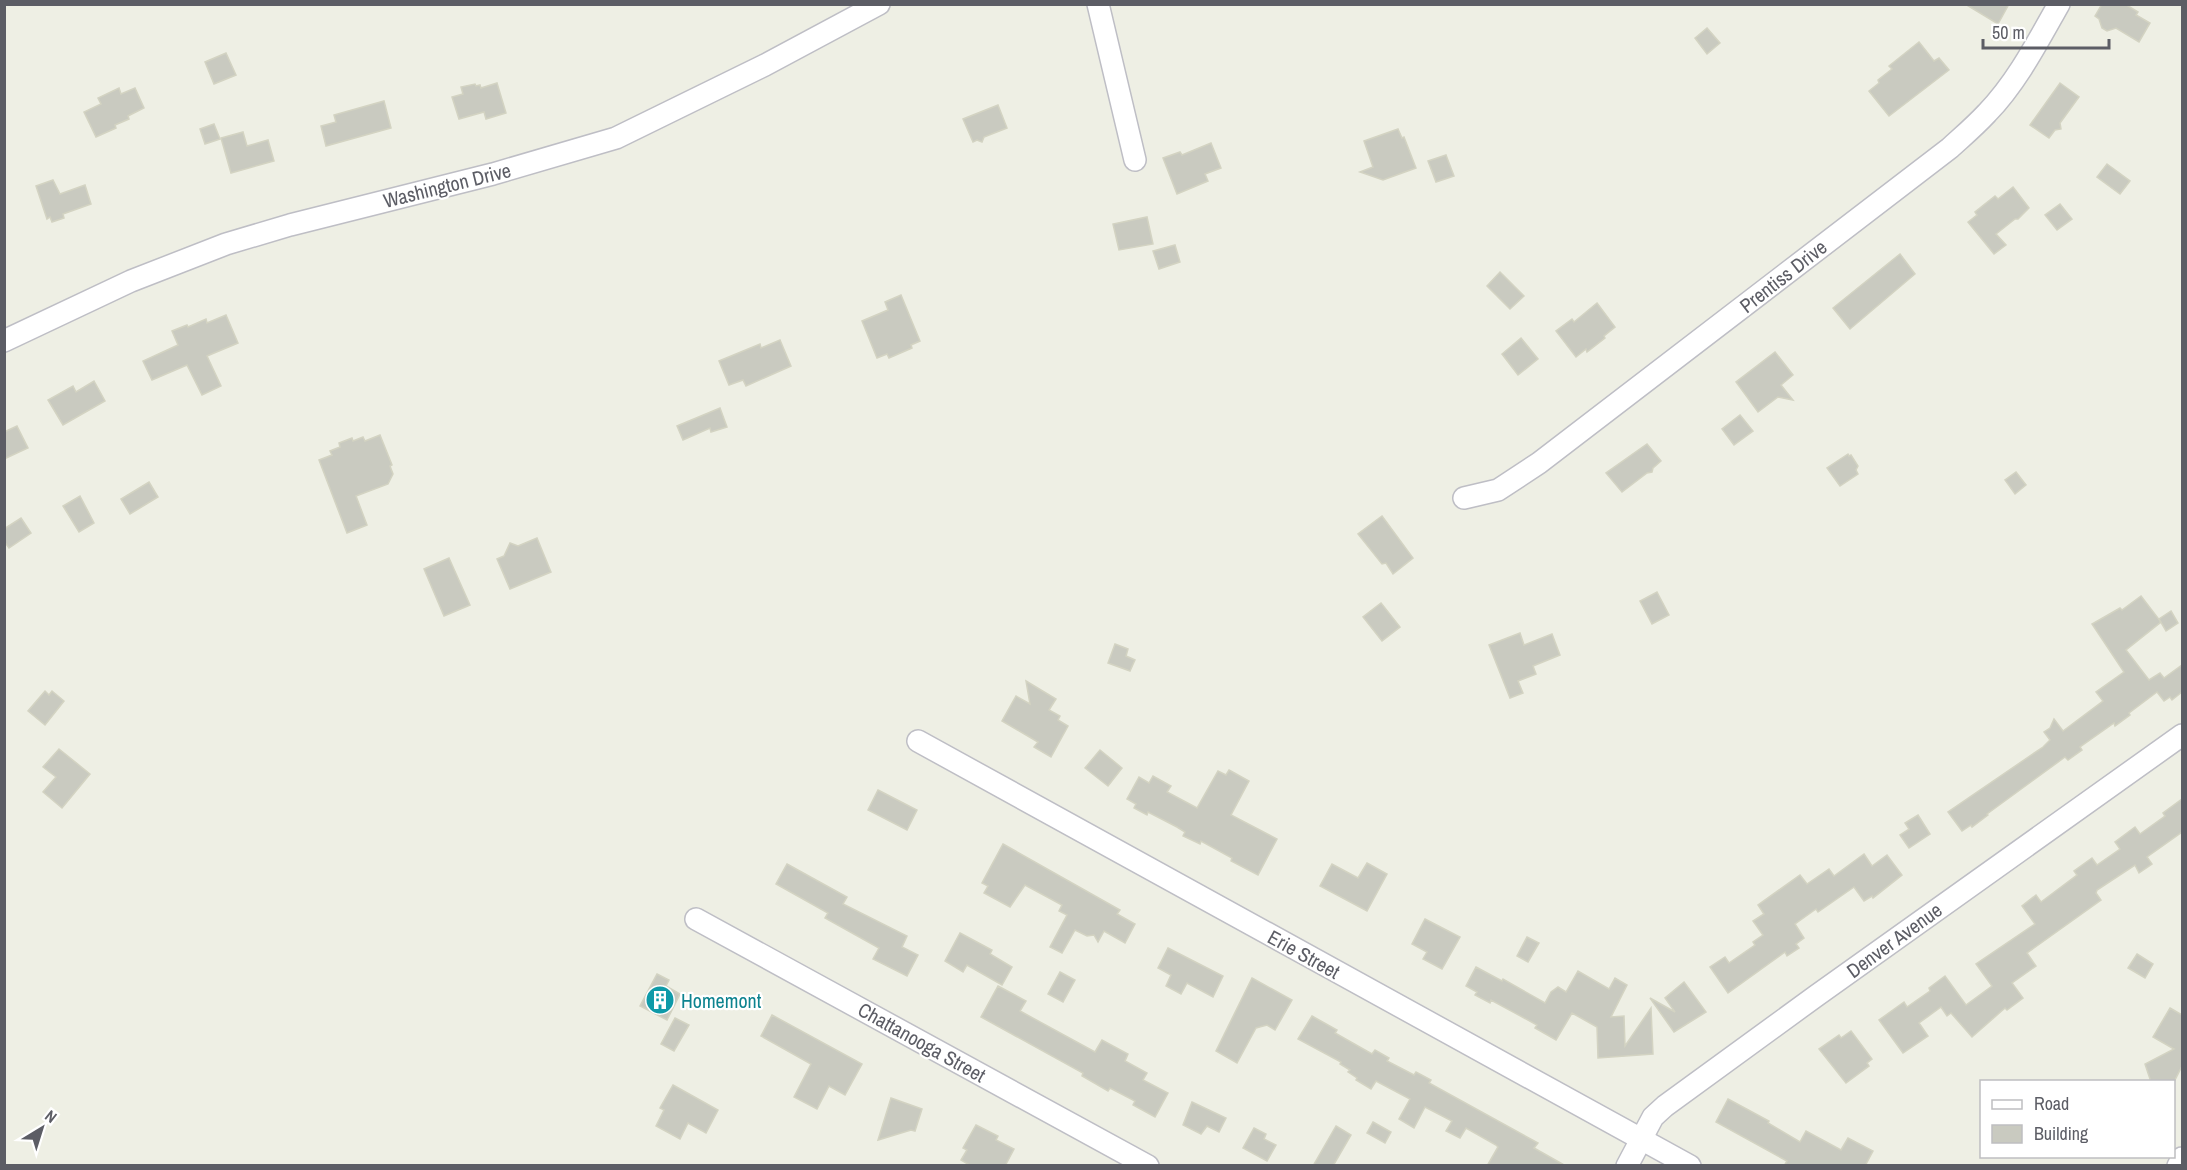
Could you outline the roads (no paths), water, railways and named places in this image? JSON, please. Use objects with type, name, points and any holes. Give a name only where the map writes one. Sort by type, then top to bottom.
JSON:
[{"type":"street","name":"Washington Drive","points":[[4,341],[130,281],[225,244],[290,225],[494,174],[616,138],[765,65],[879,4]]},
{"type":"street","points":[[1098,4],[1135,160]]},
{"type":"street","name":"Prentiss Drive","points":[[1464,498],[1498,490],[1539,463],[1950,148],[1988,113],[2000,98],[2032,52],[2059,4]]},
{"type":"street","name":"Denver Avenue","points":[[1627,1166],[1653,1117],[1665,1106],[2182,735]]},
{"type":"street","name":"Erie Street","points":[[918,741],[1690,1166]]},
{"type":"street","name":"Chattanooga Street","points":[[696,919],[1148,1166]]},
{"type":"street","points":[[2178,1166],[2182,1158]]},
{"type":"place","name":"Homemont","points":[[660,1000]]}]
